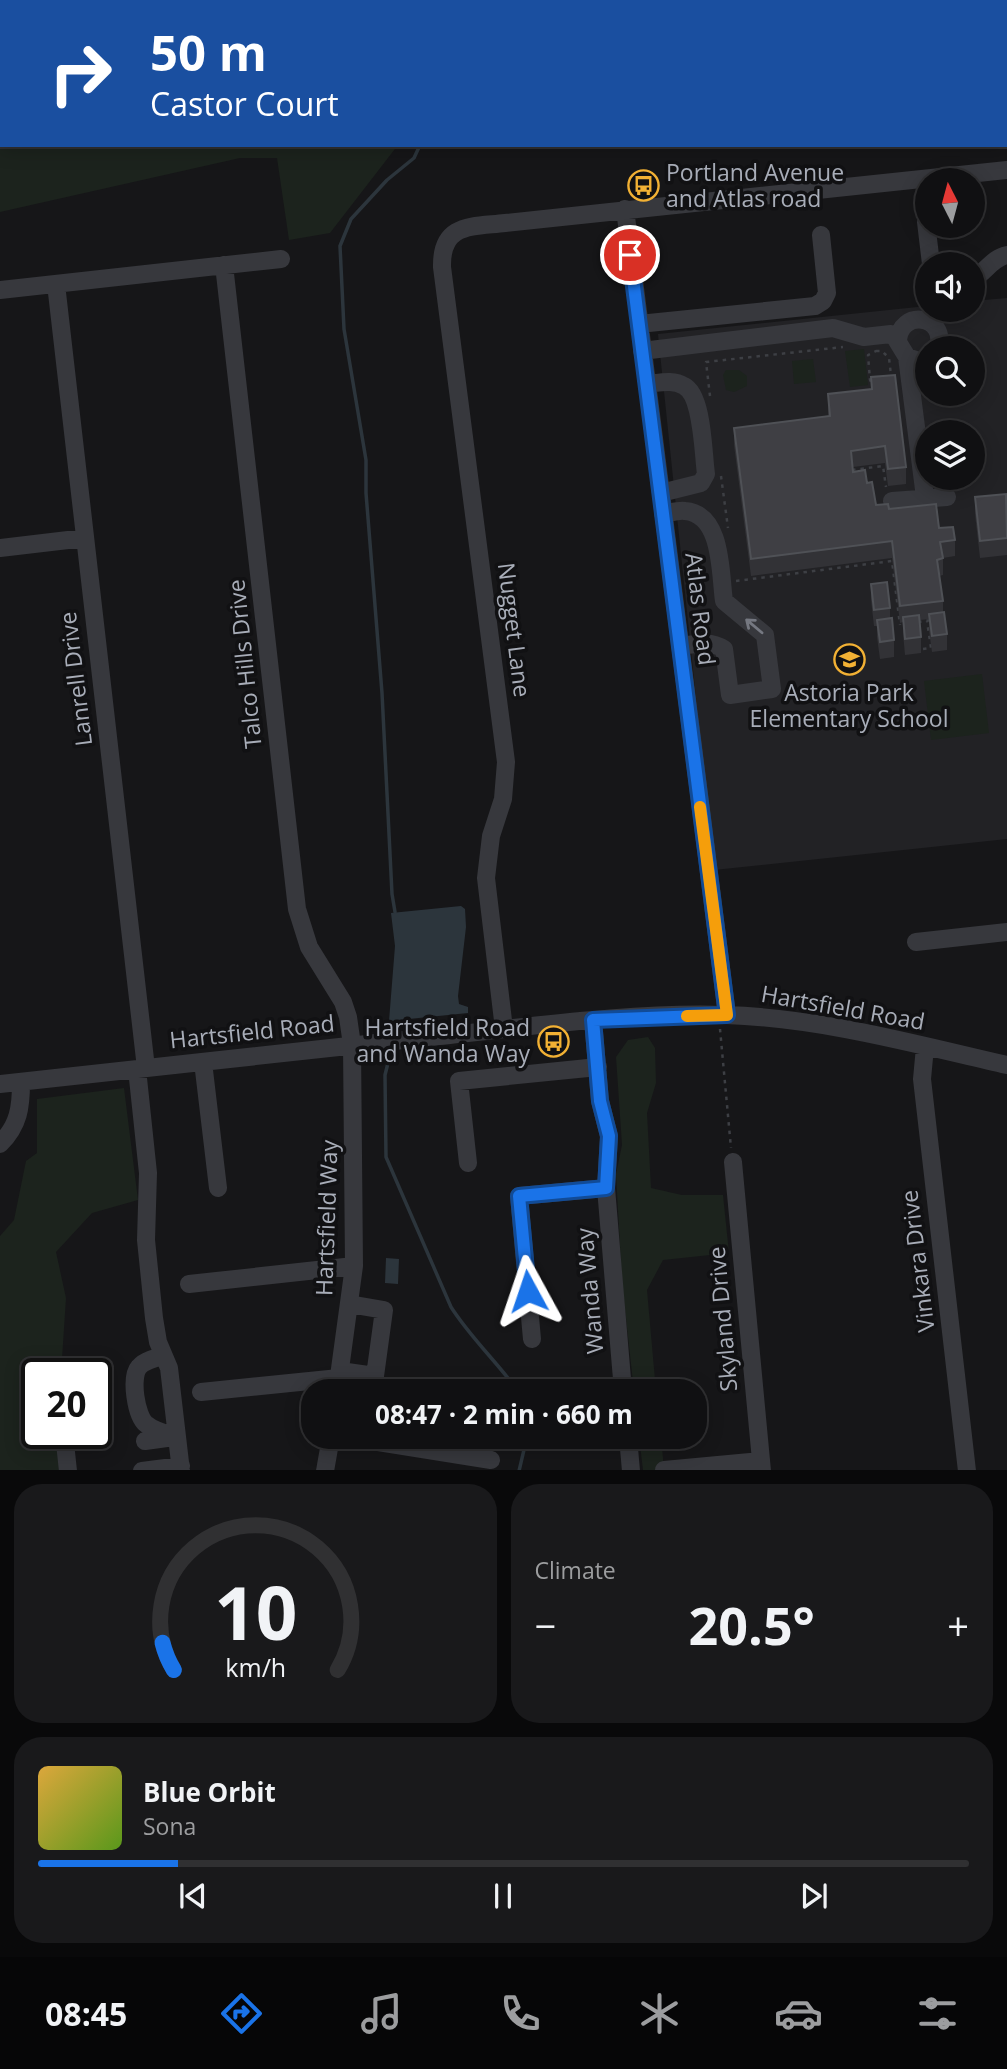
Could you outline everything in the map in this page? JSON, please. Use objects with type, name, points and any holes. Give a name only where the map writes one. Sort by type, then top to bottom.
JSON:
[{"type":"street","points":[[625,209],[1007,170]]},
{"type":"street","name":"Nugget Lane","points":[[504,1029],[486,878],[491,836],[503,799],[506,762],[442,253],[448,238],[455,232],[469,228],[625,209]]},
{"type":"street","name":"Atlas Road","points":[[625,209],[723,1015]]},
{"type":"street","points":[[639,324],[815,306],[827,293],[821,235]]},
{"type":"street","points":[[985,272],[997,257],[1007,255]]},
{"type":"street","points":[[0,290],[281,259]]},
{"type":"street","name":"Talco Hills Drive","points":[[225,265],[297,909],[309,947],[343,1002],[352,1045]]},
{"type":"street","name":"Lanrell Drive","points":[[56,284],[141,1068],[148,1173],[146,1240],[154,1318],[158,1342],[169,1368],[181,1468]]},
{"type":"street","points":[[925,497],[901,328],[906,323],[920,319],[938,330],[940,336]]},
{"type":"street","points":[[642,351],[833,328],[864,337],[891,334],[903,350],[915,358]]},
{"type":"street","points":[[647,384],[671,382],[687,386],[696,399],[706,474],[701,483],[661,494]]},
{"type":"street","points":[[892,501],[947,497]]},
{"type":"street","points":[[663,514],[685,511],[696,514],[712,528],[724,601],[765,635],[772,689],[730,695],[724,649],[708,643],[680,646]]},
{"type":"street","points":[[0,548],[85,538]]},
{"type":"street","points":[[916,942],[1007,932]]},
{"type":"street","name":"Hartsfield Road","points":[[0,1084],[593,1020],[723,1015],[863,1032],[1007,1065]]},
{"type":"street","name":"Wanda Way","points":[[593,1020],[600,1101],[609,1136],[606,1188],[622,1379]]},
{"type":"street","name":"Hartsfield Way","points":[[339,1379],[354,1266],[352,1045]]},
{"type":"street","name":"Vinkara Drive","points":[[925,1047],[922,1079],[967,1470]]},
{"type":"street","points":[[203,1062],[218,1188]]},
{"type":"street","points":[[468,1163],[459,1082],[598,1067]]},
{"type":"street","points":[[0,1144],[10,1134],[19,1118],[21,1082]]},
{"type":"street","name":"Skyland Drive","points":[[733,1162],[762,1466]]},
{"type":"street","points":[[532,1339],[519,1196],[606,1188]]},
{"type":"street","points":[[189,1284],[354,1266]]},
{"type":"street","points":[[348,1379],[375,1376],[384,1310],[349,1304]]},
{"type":"street","points":[[164,1356],[148,1361],[140,1366],[136,1373],[138,1411],[147,1425],[177,1437]]},
{"type":"street","points":[[201,1392],[301,1383]]},
{"type":"street","points":[[145,1441],[177,1437]]},
{"type":"street","points":[[66,1449],[68,1470]]},
{"type":"street","points":[[325,1470],[329,1449]]},
{"type":"street","points":[[422,1449],[491,1460]]},
{"type":"street","points":[[629,1449],[631,1470]]},
{"type":"street","points":[[664,1470],[762,1466]]},
{"type":"street","points":[[155,1470],[181,1468]]},
{"type":"path","points":[[711,403],[706,362],[850,346]]},
{"type":"path","points":[[876,351],[882,351],[889,358],[892,384],[884,389],[874,387],[870,380],[868,355],[876,351]]},
{"type":"path","points":[[852,470],[883,466]]},
{"type":"path","points":[[720,471],[729,540]]},
{"type":"path","points":[[736,591],[735,581],[892,561],[900,625],[891,625]]},
{"type":"path","points":[[888,603],[897,602]]},
{"type":"path","points":[[914,623],[935,620]]},
{"type":"path","points":[[923,649],[930,648],[927,621]]},
{"type":"path","points":[[723,1015],[733,1162]]},
{"type":"shaded area","points":[[0,147],[396,147],[330,233],[289,240],[277,158],[240,158],[0,212]]},
{"type":"shaded area","name":"Astoria Park Elementary School","points":[[1007,298],[1007,839],[714,870],[658,334],[915,307],[915,322],[985,322],[985,300]]},
{"type":"shaded area","points":[[864,349],[868,385],[850,387],[845,351]]},
{"type":"shaded area","points":[[813,359],[816,382],[794,384],[792,361]]},
{"type":"shaded area","points":[[726,370],[739,370],[747,376],[747,386],[734,392],[726,390],[723,375]]},
{"type":"shaded area","points":[[982,674],[989,733],[931,740],[924,681]]},
{"type":"shaded area","points":[[461,906],[465,909],[466,927],[458,996],[459,1004],[468,1007],[468,1013],[389,1021],[395,946],[391,913]]},
{"type":"shaded area","points":[[648,1037],[655,1048],[656,1083],[647,1113],[651,1188],[682,1195],[723,1195],[729,1253],[663,1260],[647,1290],[655,1379],[633,1379],[622,1282],[616,1174],[622,1145],[616,1057],[628,1040]]},
{"type":"shaded area","points":[[124,1088],[138,1200],[92,1213],[56,1252],[66,1298],[62,1358],[21,1358],[21,1449],[61,1449],[62,1470],[0,1470],[0,1236],[14,1220],[26,1161],[37,1153],[37,1099]]},
{"type":"shaded area","points":[[386,1258],[399,1259],[398,1284],[385,1283]]},
{"type":"shaded area","points":[[640,1449],[662,1449],[664,1470],[643,1470]]},
{"type":"building","points":[[895,375],[906,467],[888,469],[885,446],[851,451],[853,472],[865,470],[867,483],[872,482],[876,505],[888,504],[889,509],[936,504],[939,528],[953,527],[955,540],[940,542],[943,558],[937,560],[943,601],[900,606],[892,541],[751,559],[734,428],[830,416],[828,394],[872,389],[871,377]]},
{"type":"building","points":[[1006,494],[1007,538],[980,541],[975,497]]},
{"type":"building","points":[[887,582],[890,608],[874,610],[871,584]]},
{"type":"building","points":[[944,612],[947,634],[932,636],[929,614]]},
{"type":"building","points":[[919,615],[921,637],[905,639],[903,617]]},
{"type":"building","points":[[892,618],[894,640],[880,642],[877,620]]},
{"type":"waterway","points":[[395,912],[382,693],[366,493],[366,460],[344,329],[340,246],[351,219],[387,180],[414,158],[419,147]]},
{"type":"waterway","points":[[392,1027],[394,1020]]},
{"type":"waterway","points":[[389,1059],[385,1075],[386,1157],[451,1307],[508,1379]]},
{"type":"waterway","points":[[519,1470],[524,1449]]},
{"type":"slow traffic","points":[[687,1016],[727,1015],[700,807]]},
{"type":"place","name":"Portland Avenue and Atlas road","points":[[643,186]]},
{"type":"place","name":"Astoria Park Elementary School","points":[[849,659]]},
{"type":"place","name":"Hartsfield Road and Wanda Way","points":[[553,1041]]},
{"type":"route","points":[[528,1291],[519,1196],[606,1188],[609,1136],[600,1101],[593,1020],[727,1015],[630,255]]}]
